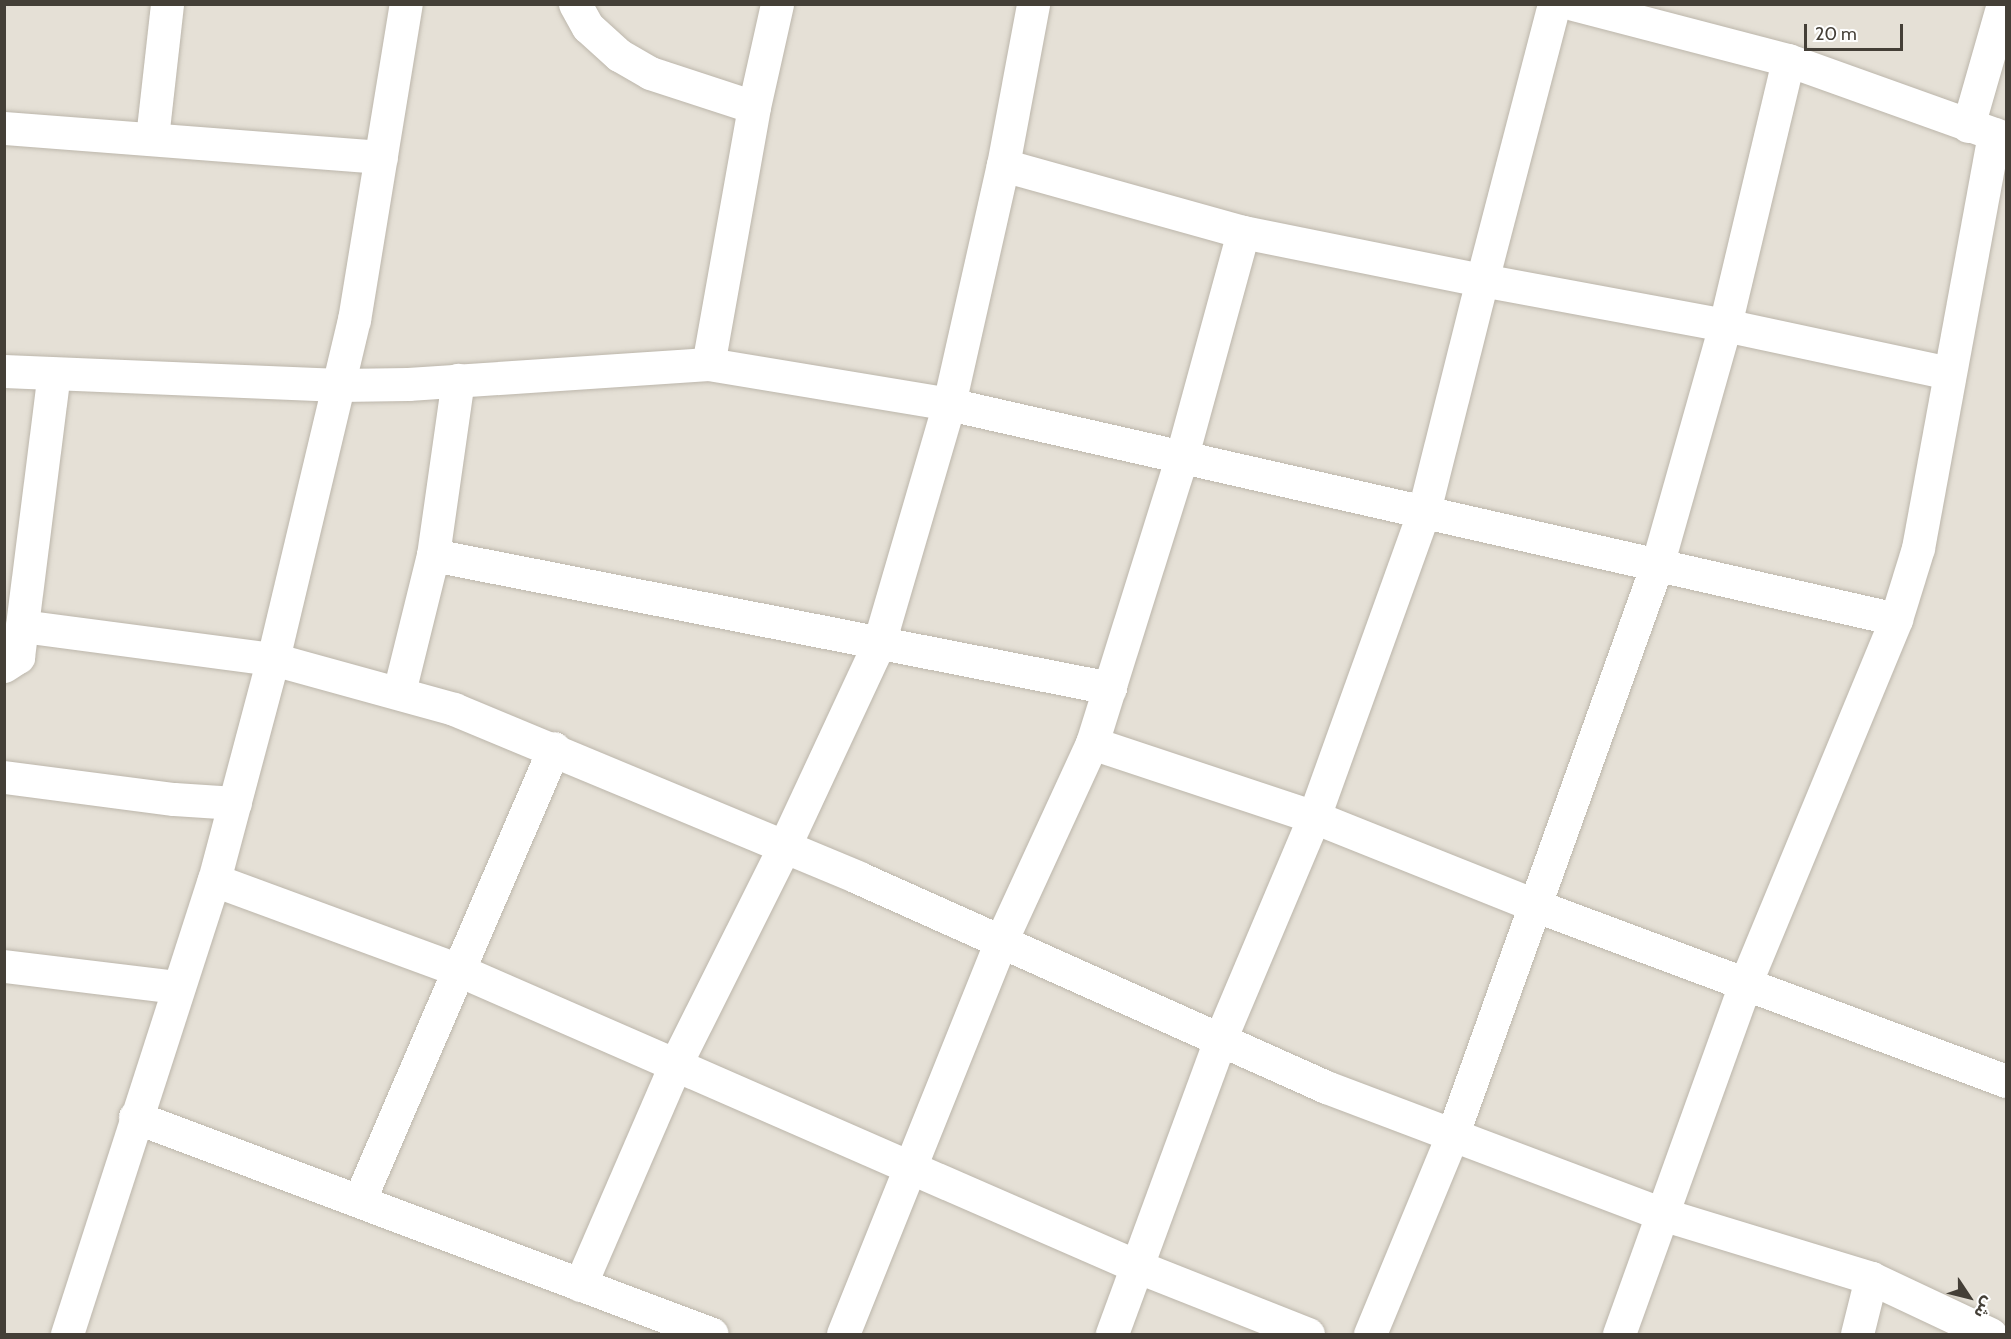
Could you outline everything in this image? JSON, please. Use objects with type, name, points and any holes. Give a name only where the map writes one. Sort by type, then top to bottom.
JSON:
[{"type":"street","points":[[152,138],[167,4]]},
{"type":"street","points":[[67,1335],[135,1117],[214,880],[273,659],[340,385],[406,4]]},
{"type":"street","points":[[575,4],[588,27],[618,55],[650,73],[754,106]]},
{"type":"street","points":[[708,364],[754,106],[777,4]]},
{"type":"street","points":[[580,1285],[675,1065],[783,849],[879,643],[949,404],[1003,165],[1033,4]]},
{"type":"street","points":[[1112,1335],[1220,1040],[1314,817],[1424,512],[1554,4]]},
{"type":"street","points":[[1573,4],[1788,60],[1990,133]]},
{"type":"street","points":[[1619,1335],[1745,984],[1896,619],[1918,548],[1990,133],[2003,4]]},
{"type":"street","points":[[1370,1335],[1452,1136],[1658,562],[1725,325],[1788,60]]},
{"type":"street","points":[[4,128],[381,157]]},
{"type":"street","points":[[1003,165],[1243,232],[1482,280],[1725,325],[1949,373]]},
{"type":"street","points":[[843,1335],[1000,943],[1092,743],[1181,459],[1243,232]]},
{"type":"street","points":[[4,371],[340,385],[708,364],[949,404],[1181,459],[1658,562],[1896,619]]},
{"type":"street","points":[[4,666],[18,657],[54,374]]},
{"type":"street","points":[[399,692],[433,555],[458,380]]},
{"type":"street","points":[[433,555],[1110,688]]},
{"type":"street","points":[[22,626],[273,659],[399,692],[554,748],[783,849],[857,877],[1220,1040],[1452,1136],[1662,1214],[1871,1278],[1990,1335]]},
{"type":"street","points":[[1092,743],[1314,817],[1534,905],[2007,1081]]},
{"type":"street","points":[[359,1201],[456,969],[554,748]]},
{"type":"street","points":[[4,777],[174,799],[235,803]]},
{"type":"street","points":[[214,880],[456,969],[1136,1266],[1308,1335]]},
{"type":"street","points":[[4,966],[178,987]]},
{"type":"street","points":[[135,1117],[712,1335]]},
{"type":"street","points":[[1857,1335],[1871,1278]]},
{"type":"shaded area","points":[[5,5],[2006,5],[2006,1334],[5,1334]]}]
